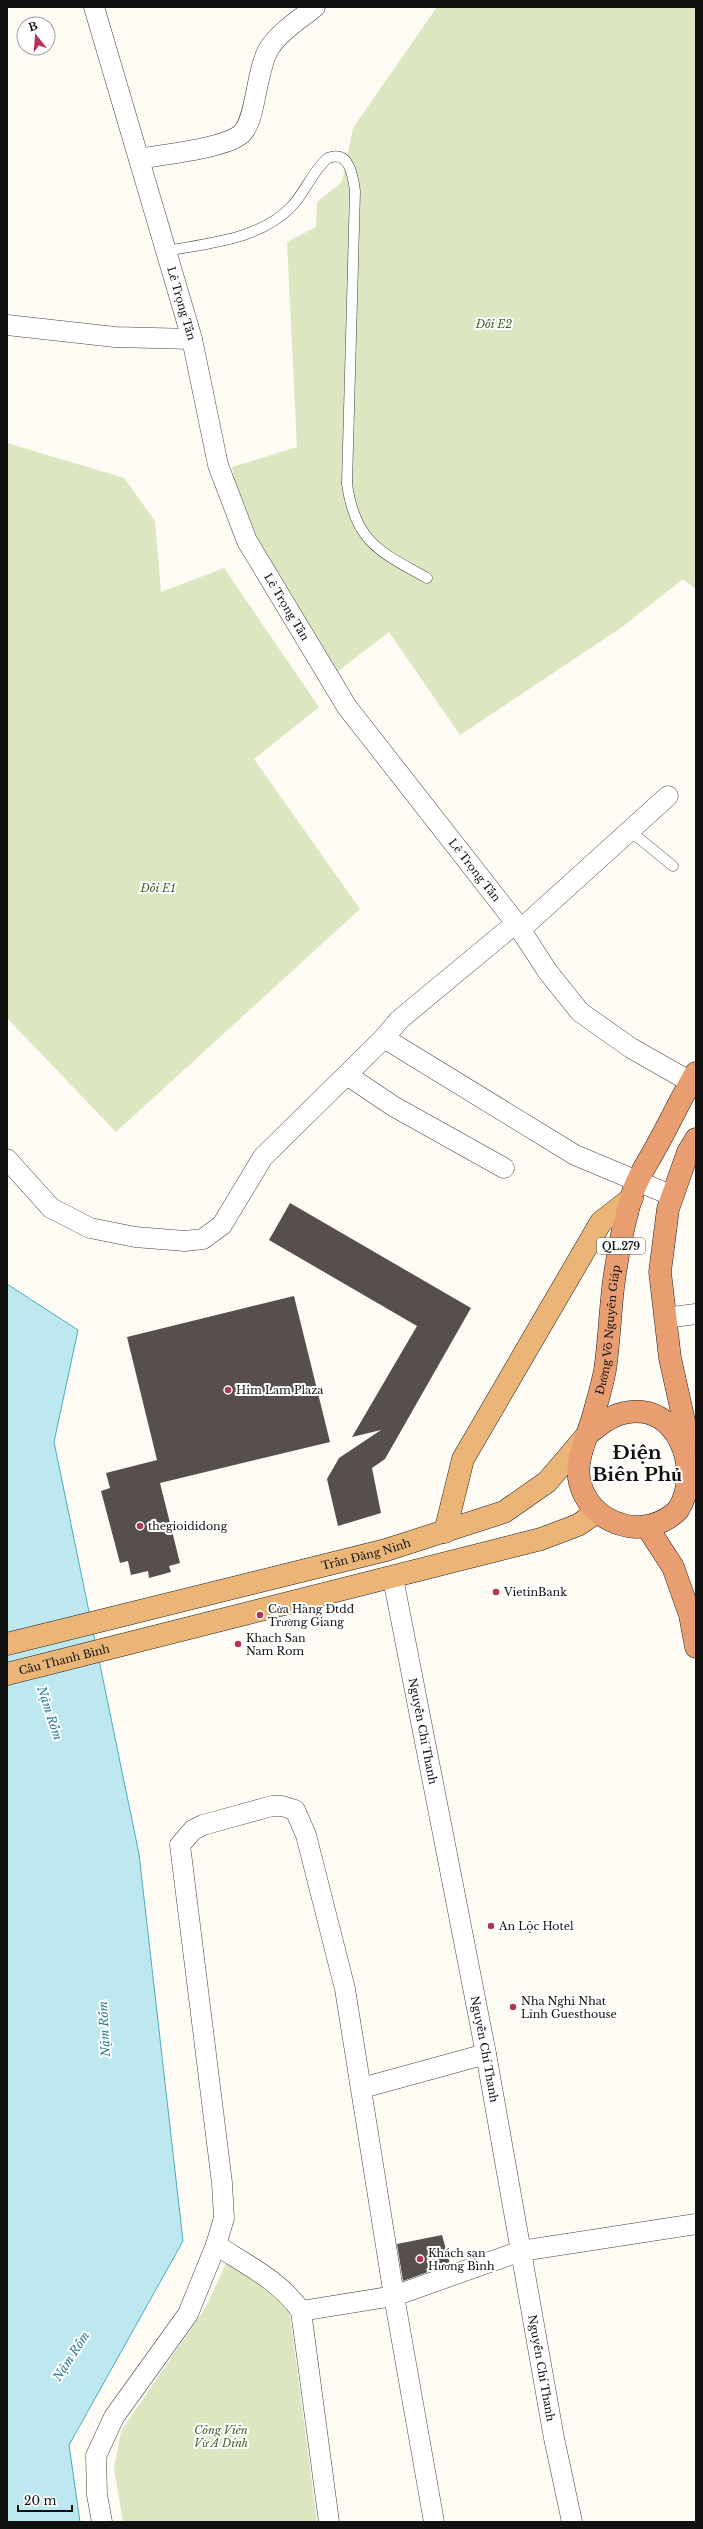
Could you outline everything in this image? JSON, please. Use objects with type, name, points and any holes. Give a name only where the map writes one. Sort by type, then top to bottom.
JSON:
[{"type":"highway","name":"Đường Võ Nguyên Giáp","points":[[588,1434],[605,1371],[613,1286],[634,1190],[694,1080]]},
{"type":"highway","name":"QL.279","points":[[688,1440],[676,1426],[660,1416],[642,1411],[623,1413],[606,1420],[588,1434],[579,1465],[580,1482],[586,1498],[597,1512],[612,1522],[628,1527],[647,1527],[665,1521],[693,1501],[695,1470],[694,1458],[688,1440],[670,1358],[660,1272],[668,1209],[688,1152],[696,1139]]},
{"type":"highway","points":[[647,1527],[672,1567],[690,1615],[696,1647]]},
{"type":"main road","points":[[445,1532],[464,1459],[601,1222],[634,1190]]},
{"type":"main road","name":"Trần Đăng Ninh","points":[[7,1644],[386,1550],[504,1512],[547,1482],[588,1434]]},
{"type":"main road","points":[[386,1550],[393,1578],[541,1539],[578,1525],[597,1512]]},
{"type":"main road","name":"Cầu Thanh Bình","points":[[7,1674],[393,1578]]},
{"type":"street","name":"Lê Trọng Tấn","points":[[94,7],[192,338],[218,464],[247,541],[347,707],[518,926],[548,972],[580,1012],[631,1048],[694,1080]]},
{"type":"street","points":[[139,159],[224,142],[240,135],[248,125],[261,64],[270,47],[281,35],[315,7]]},
{"type":"street","points":[[7,325],[115,336],[192,338]]},
{"type":"street","points":[[7,1159],[51,1208],[90,1228],[135,1237],[185,1241],[203,1239],[222,1225],[263,1157],[384,1038],[398,1020],[518,926],[630,831],[668,796]]},
{"type":"street","points":[[384,1038],[634,1190],[672,1196]]},
{"type":"street","points":[[347,1074],[393,1106],[504,1168]]},
{"type":"street","points":[[665,1318],[696,1314]]},
{"type":"street","name":"Nguyễn Chí Thanh","points":[[393,1578],[486,2054],[572,2522]]},
{"type":"street","points":[[102,2522],[97,2495],[96,2456],[114,2418],[188,2314],[216,2245],[224,2218],[222,2183],[180,1846],[193,1830],[203,1825],[272,1806],[282,1806],[295,1810],[306,1835],[345,1989],[394,2296],[434,2522]]},
{"type":"street","points":[[362,2088],[486,2054]]},
{"type":"street","points":[[301,2311],[394,2296],[521,2251],[696,2224]]},
{"type":"street","points":[[216,2245],[276,2283],[291,2296],[301,2311],[329,2522]]},
{"type":"lane","points":[[166,252],[239,236],[267,226],[291,208],[328,158],[339,156],[346,161],[354,180],[355,191],[347,484],[349,501],[361,531],[371,543],[382,553],[427,578]]},
{"type":"lane","points":[[630,831],[672,866]]},
{"type":"green space","name":"Đồi E2","points":[[437,7],[696,7],[696,589],[683,579],[622,627],[460,735],[389,632],[329,678],[247,541],[232,467],[297,447],[287,242],[316,227],[317,202],[342,182],[353,128]]},
{"type":"green space","name":"Đồi E1","points":[[7,443],[124,478],[155,521],[161,592],[224,568],[319,707],[254,759],[360,909],[116,1132],[7,1018]]},
{"type":"green space","name":"Công Viên Vừ A Dính","points":[[227,2261],[289,2308],[317,2522],[123,2522],[114,2469],[121,2431],[206,2307]]},
{"type":"water","name":"Nậm Rốm","points":[[7,1284],[78,1330],[54,1442],[139,1854],[183,2241],[69,2445],[80,2522],[7,2522]]},
{"type":"building","points":[[290,1203],[471,1308],[385,1459],[372,1468],[381,1513],[338,1526],[327,1479],[339,1458],[381,1430],[352,1437],[417,1326],[269,1240]]},
{"type":"building","name":"Him Lam Plaza","points":[[294,1296],[330,1442],[160,1483],[180,1563],[169,1566],[171,1572],[149,1578],[148,1571],[131,1575],[128,1561],[120,1563],[101,1491],[110,1488],[106,1473],[157,1460],[127,1337]]},
{"type":"building","name":"Khách sạn Hương Bình","points":[[442,2235],[450,2264],[403,2281],[397,2244]]},
{"type":"place","name":"Him Lam Plaza","points":[[228,1390]]},
{"type":"place","name":"thegioididong","points":[[140,1526]]},
{"type":"place","name":"VietinBank","points":[[496,1592]]},
{"type":"place","name":"Cửa Hàng Đtdđ Trường Giang","points":[[260,1615]]},
{"type":"place","name":"Khach San Nam Rom","points":[[238,1644]]},
{"type":"place","name":"An Lộc Hotel","points":[[491,1926]]},
{"type":"place","name":"Nha Nghi Nhat Linh Guesthouse","points":[[513,2007]]},
{"type":"place","name":"Khách sạn Hương Bình","points":[[420,2259]]},
{"type":"district","name":"Điện Biên Phủ","points":[[637,1463]]}]
